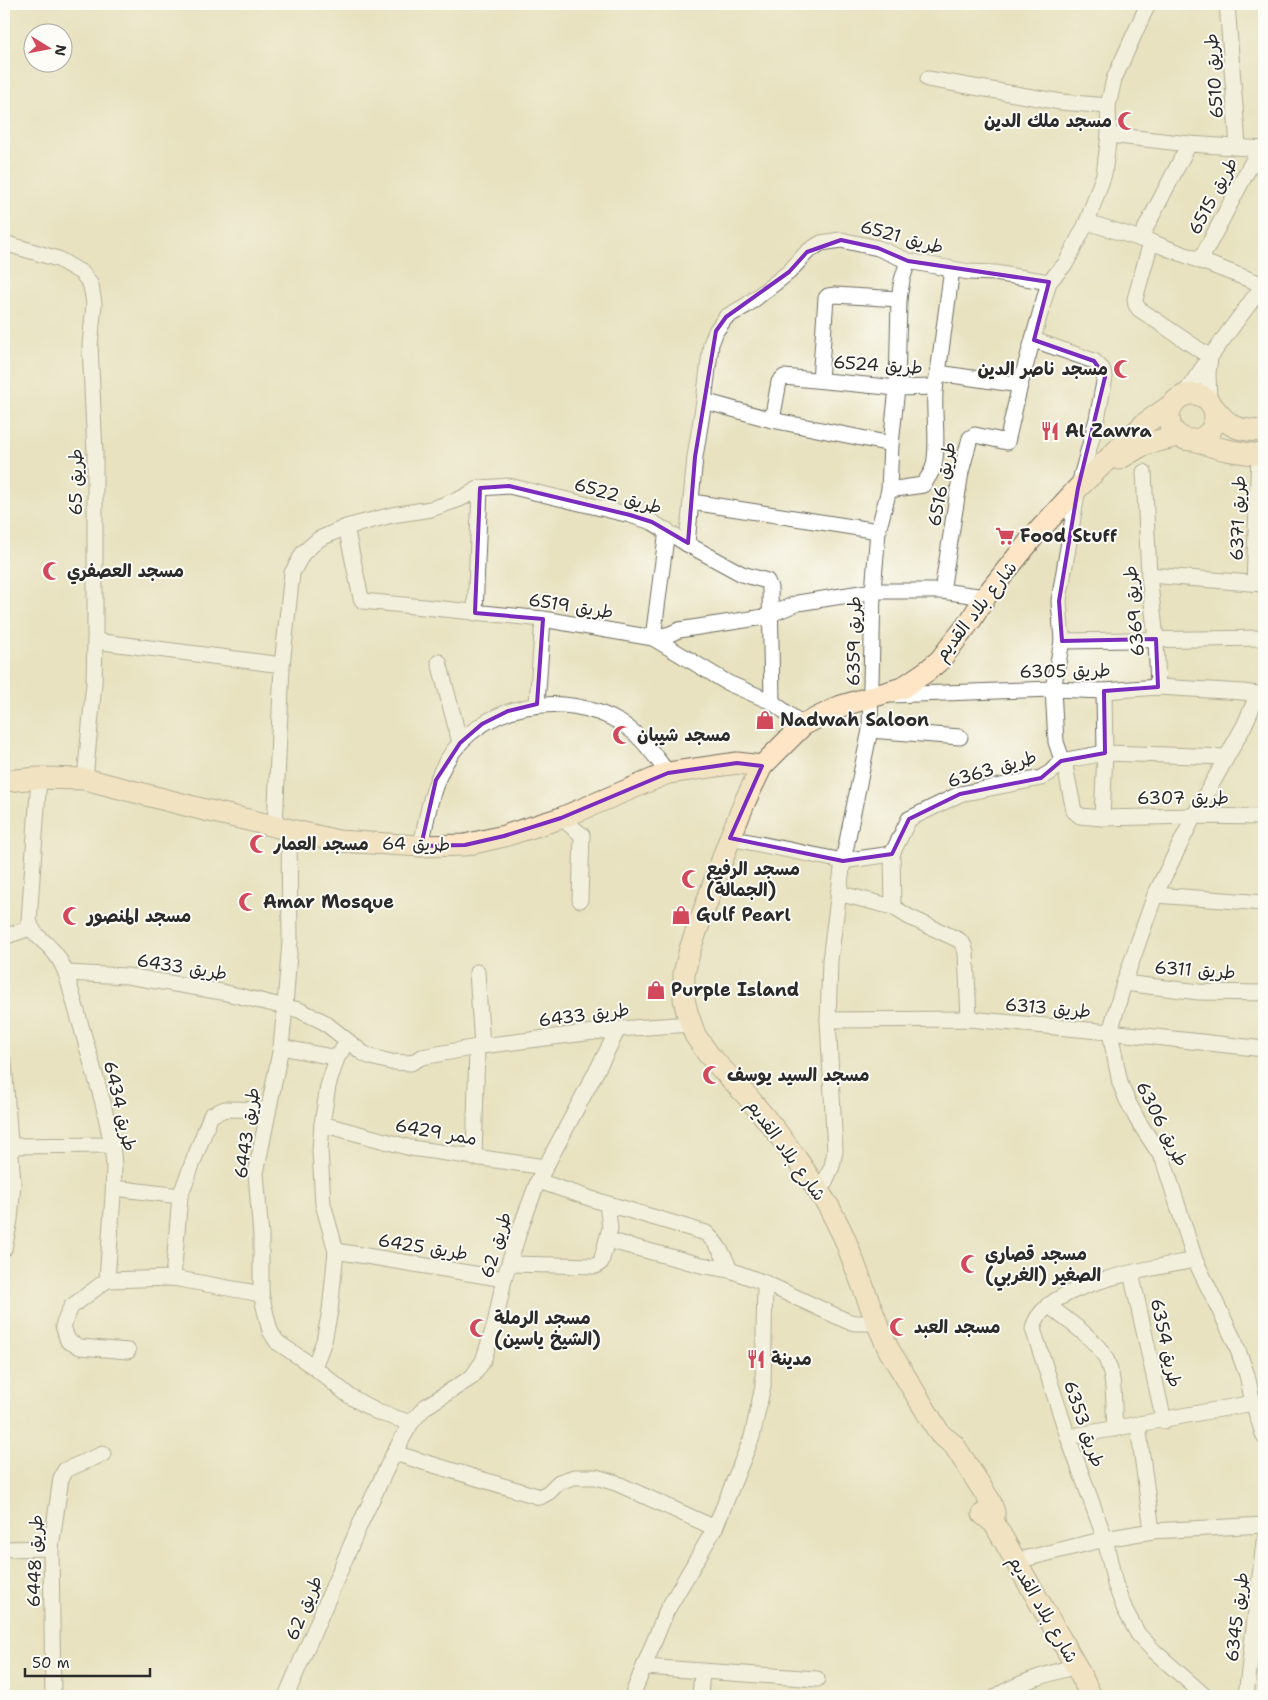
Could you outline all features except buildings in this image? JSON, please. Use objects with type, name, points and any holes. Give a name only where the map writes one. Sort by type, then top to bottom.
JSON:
[{"type":"street","name":"طريق 6516","points":[[942,590],[961,472],[972,436],[1007,442],[1020,385],[1049,282],[1066,263],[1087,222],[1104,174],[1109,134],[1108,106],[1114,79],[1148,4]]},
{"type":"street","name":"طريق 6510","points":[[1227,4],[1238,146]]},
{"type":"street","points":[[928,79],[1061,102],[1108,106]]},
{"type":"street","name":"طريق 6510","points":[[1109,134],[1189,144],[1262,149]]},
{"type":"street","points":[[1189,144],[1146,241],[1135,299],[1139,309],[1210,357]]},
{"type":"street","name":"طريق 6515","points":[[1200,261],[1262,149]]},
{"type":"street","name":"طريق 6515","points":[[1087,222],[1146,241],[1264,284]]},
{"type":"street","name":"طريق 6521","points":[[704,402],[710,344],[716,330],[726,317],[747,305],[789,272],[807,252],[822,244],[842,240],[878,248],[908,261],[969,272],[995,273],[1049,282]]},
{"type":"street","name":"طريق 65","points":[[4,243],[58,259],[82,273],[91,286],[94,304],[90,345],[95,453],[95,641],[94,683],[84,779]]},
{"type":"street","name":"طريق 6359","points":[[820,1193],[832,1166],[835,1151],[828,1020],[830,960],[843,861],[870,730],[873,591],[878,531],[889,490],[891,444],[897,388],[899,299],[908,261]]},
{"type":"street","points":[[889,490],[923,486],[934,466],[936,380],[952,269]]},
{"type":"street","points":[[1262,454],[1226,451],[1187,438],[1174,432],[1169,421],[1170,409],[1179,400],[1264,284]]},
{"type":"street","name":"طريق 6524","points":[[820,380],[824,301],[828,296],[899,299]]},
{"type":"street","points":[[1034,340],[1094,361],[1102,369],[1105,377],[1097,419],[1078,488],[1059,601],[1062,641],[1053,689],[1056,742],[1061,761]]},
{"type":"street","points":[[1187,438],[1208,434],[1215,422],[1208,373],[1210,357]]},
{"type":"street","name":"طريق 6524","points":[[772,420],[781,379],[787,377],[897,388],[936,380],[1020,385]]},
{"type":"street","points":[[1179,400],[1198,394],[1211,404],[1225,422],[1235,428],[1264,431]]},
{"type":"street","name":"شارع بلاد القديم","points":[[1091,1696],[1076,1666],[994,1523],[994,1512],[990,1502],[954,1446],[940,1434],[894,1360],[877,1323],[844,1237],[820,1193],[776,1131],[708,1054],[691,1024],[684,999],[684,974],[686,961],[730,838],[762,766],[803,725],[841,706],[902,688],[940,660],[972,620],[985,597],[1034,537],[1078,488],[1144,424],[1179,400]]},
{"type":"street","points":[[687,544],[695,457],[704,402],[772,420],[891,444]]},
{"type":"street","name":"شارع بلاد القديم","points":[[1078,488],[1131,451],[1145,444],[1187,438]]},
{"type":"street","name":"طريق 6371","points":[[1149,576],[1259,584],[1262,454]]},
{"type":"street","points":[[934,466],[961,472]]},
{"type":"street","name":"طريق 6369","points":[[1144,472],[1149,576],[1156,639],[1158,687]]},
{"type":"street","name":"طريق 6522","points":[[282,665],[292,573],[303,553],[320,539],[346,527],[392,515],[431,509],[460,499],[480,488],[509,486],[630,515],[652,522],[667,530],[653,638]]},
{"type":"street","points":[[474,613],[480,488]]},
{"type":"street","points":[[692,502],[878,531]]},
{"type":"street","name":"طريق 6519","points":[[346,527],[363,602],[543,620],[653,638],[679,630],[771,615],[798,603],[873,591],[942,590],[985,597]]},
{"type":"street","points":[[667,530],[687,544],[742,574],[767,581],[770,588],[772,702]]},
{"type":"street","points":[[536,704],[543,620]]},
{"type":"street","points":[[653,638],[728,683],[772,702],[803,725]]},
{"type":"street","points":[[1062,641],[1264,638]]},
{"type":"street","points":[[95,641],[282,665]]},
{"type":"street","points":[[439,662],[460,743]]},
{"type":"street","name":"طريق 6443","points":[[282,665],[282,828],[290,941],[281,1047],[256,1173],[261,1236],[261,1294],[270,1331],[277,1342],[314,1367],[348,1395],[377,1412],[411,1423]]},
{"type":"street","name":"طريق 6305","points":[[872,696],[1053,689],[1104,691],[1158,687],[1261,694]]},
{"type":"street","points":[[1102,818],[1105,753],[1104,691]]},
{"type":"street","name":"طريق 6306","points":[[1261,694],[1194,816],[1155,895],[1124,983],[1110,1032],[1120,1083],[1138,1121],[1163,1159],[1195,1260],[1235,1342],[1264,1436]]},
{"type":"street","points":[[420,846],[436,780],[446,760],[460,743],[482,724],[508,711],[536,704],[559,704],[581,706],[602,713],[622,723],[640,737],[668,773]]},
{"type":"street","points":[[870,730],[960,737]]},
{"type":"street","name":"طريق 6363","points":[[892,854],[909,819],[960,794],[1040,778],[1051,772],[1061,761],[1105,753],[1226,757]]},
{"type":"street","name":"طريق 6307","points":[[1061,761],[1066,772],[1074,811],[1080,816],[1102,818],[1264,817]]},
{"type":"street","name":"طريق 64","points":[[4,781],[39,778],[84,779],[143,795],[338,840],[420,846],[465,845],[504,836],[561,818],[668,773],[737,763],[762,766]]},
{"type":"street","points":[[39,778],[30,928],[36,936],[54,951],[66,973]]},
{"type":"street","points":[[561,818],[582,835],[580,900]]},
{"type":"street","points":[[730,838],[843,861],[892,854],[893,907]]},
{"type":"street","points":[[838,894],[893,907],[909,917],[959,940],[964,946],[969,1020]]},
{"type":"street","points":[[1155,895],[1264,903]]},
{"type":"street","points":[[4,937],[30,928]]},
{"type":"street","points":[[474,1158],[479,1047],[477,972]]},
{"type":"street","name":"طريق 6433","points":[[66,973],[127,976],[222,992],[285,1006],[299,1010],[324,1022],[348,1042],[371,1057],[391,1062],[411,1063],[422,1057],[479,1047],[618,1029],[691,1024]]},
{"type":"street","name":"طريق 6434","points":[[66,973],[103,1103],[112,1146],[114,1188],[108,1280]]},
{"type":"street","name":"طريق 6311","points":[[1124,983],[1199,992],[1264,993]]},
{"type":"street","name":"طريق 6313","points":[[828,1020],[969,1020],[1110,1032],[1264,1049]]},
{"type":"street","name":"طريق 62","points":[[286,1696],[362,1522],[394,1453],[411,1423],[425,1407],[472,1377],[483,1361],[495,1324],[504,1279],[518,1232],[542,1174],[618,1029]]},
{"type":"street","points":[[314,1367],[324,1341],[330,1311],[336,1251],[323,1204],[320,1150],[322,1124],[328,1086],[337,1058],[348,1042]]},
{"type":"street","points":[[281,1047],[337,1058]]},
{"type":"street","points":[[4,1062],[13,1183],[10,1220],[4,1249]]},
{"type":"street","points":[[173,1278],[180,1196],[211,1115],[225,1108],[268,1110]]},
{"type":"street","name":"ممر 6429","points":[[322,1124],[411,1148],[474,1158],[542,1174],[607,1204],[706,1233],[716,1242],[724,1254],[730,1270]]},
{"type":"street","points":[[9,1146],[112,1146]]},
{"type":"street","points":[[114,1188],[180,1196]]},
{"type":"street","points":[[510,1264],[596,1266],[601,1262],[610,1228],[607,1204]]},
{"type":"street","points":[[607,1240],[701,1265],[730,1270],[766,1283],[847,1321],[877,1323]]},
{"type":"street","name":"طريق 6425","points":[[336,1251],[504,1279]]},
{"type":"street","points":[[1048,1305],[1074,1290],[1091,1283],[1195,1260]]},
{"type":"street","name":"طريق 6354","points":[[1131,1273],[1164,1421]]},
{"type":"street","points":[[128,1351],[80,1347],[68,1341],[63,1326],[71,1307],[108,1280],[173,1278],[261,1294]]},
{"type":"street","points":[[632,1696],[666,1612],[715,1528],[752,1437],[763,1386],[766,1283]]},
{"type":"street","name":"طريق 6353","points":[[1115,1429],[1112,1382],[1106,1358],[1098,1347],[1048,1305],[1039,1313],[1034,1321],[1033,1329],[1068,1437],[1105,1539],[1115,1584],[1124,1610],[1138,1634],[1154,1651],[1205,1696]]},
{"type":"street","points":[[1068,1437],[1164,1421],[1253,1403]]},
{"type":"street","points":[[1138,1425],[1152,1531]]},
{"type":"street","points":[[394,1453],[540,1498],[559,1482],[574,1477],[596,1477],[616,1483],[715,1528]]},
{"type":"street","name":"طريق 6448","points":[[53,1696],[51,1548],[61,1478],[65,1470],[103,1454]]},
{"type":"street","points":[[1016,1561],[1105,1539],[1152,1531],[1264,1525]]},
{"type":"street","name":"طريق 6345","points":[[1246,1696],[1264,1542]]},
{"type":"street","points":[[4,1549],[51,1548]]},
{"type":"street","points":[[997,1696],[1030,1679],[1076,1666]]},
{"type":"street","points":[[645,1667],[817,1679]]},
{"type":"street","points":[[700,1696],[702,1672]]},
{"type":"highlighted area","points":[[841,240],[878,248],[908,261],[1049,282],[1034,340],[1094,361],[1105,377],[1078,488],[1059,601],[1062,641],[1156,639],[1158,687],[1104,691],[1105,753],[1061,761],[1041,778],[960,794],[909,819],[892,854],[843,861],[730,838],[762,766],[737,763],[668,773],[561,818],[504,836],[465,845],[421,846],[436,780],[460,743],[482,724],[508,711],[537,704],[543,619],[475,613],[480,488],[509,486],[630,515],[652,522],[688,543],[695,457],[716,331],[726,317],[789,272],[807,252]]},
{"type":"place","name":"مسجد ملك الدين","points":[[1127,121]]},
{"type":"place","name":"مسجد ناصر الدين","points":[[1123,369]]},
{"type":"place","name":"Al Zawra","points":[[1050,431]]},
{"type":"place","name":"Food Stuff","points":[[1005,536]]},
{"type":"place","name":"مسجد العصفري","points":[[52,571]]},
{"type":"place","name":"Nadwah Saloon","points":[[765,720]]},
{"type":"place","name":"مسجد شيبان","points":[[622,735]]},
{"type":"place","name":"مسجد العمار","points":[[259,844]]},
{"type":"place","name":"مسجد الرفيع (الجمالة)","points":[[691,879]]},
{"type":"place","name":"Amar Mosque","points":[[248,902]]},
{"type":"place","name":"Gulf Pearl","points":[[681,915]]},
{"type":"place","name":"مسجد المنصور","points":[[72,916]]},
{"type":"place","name":"Purple Island","points":[[656,990]]},
{"type":"place","name":"مسجد السيد يوسف","points":[[712,1075]]},
{"type":"place","name":"مسجد قصاري الصغير (الغربي)","points":[[970,1264]]},
{"type":"place","name":"مسجد العبد","points":[[899,1327]]},
{"type":"place","name":"مسجد الرملة (الشيخ ياسين)","points":[[479,1328]]},
{"type":"place","name":"مدينة","points":[[756,1359]]}]
